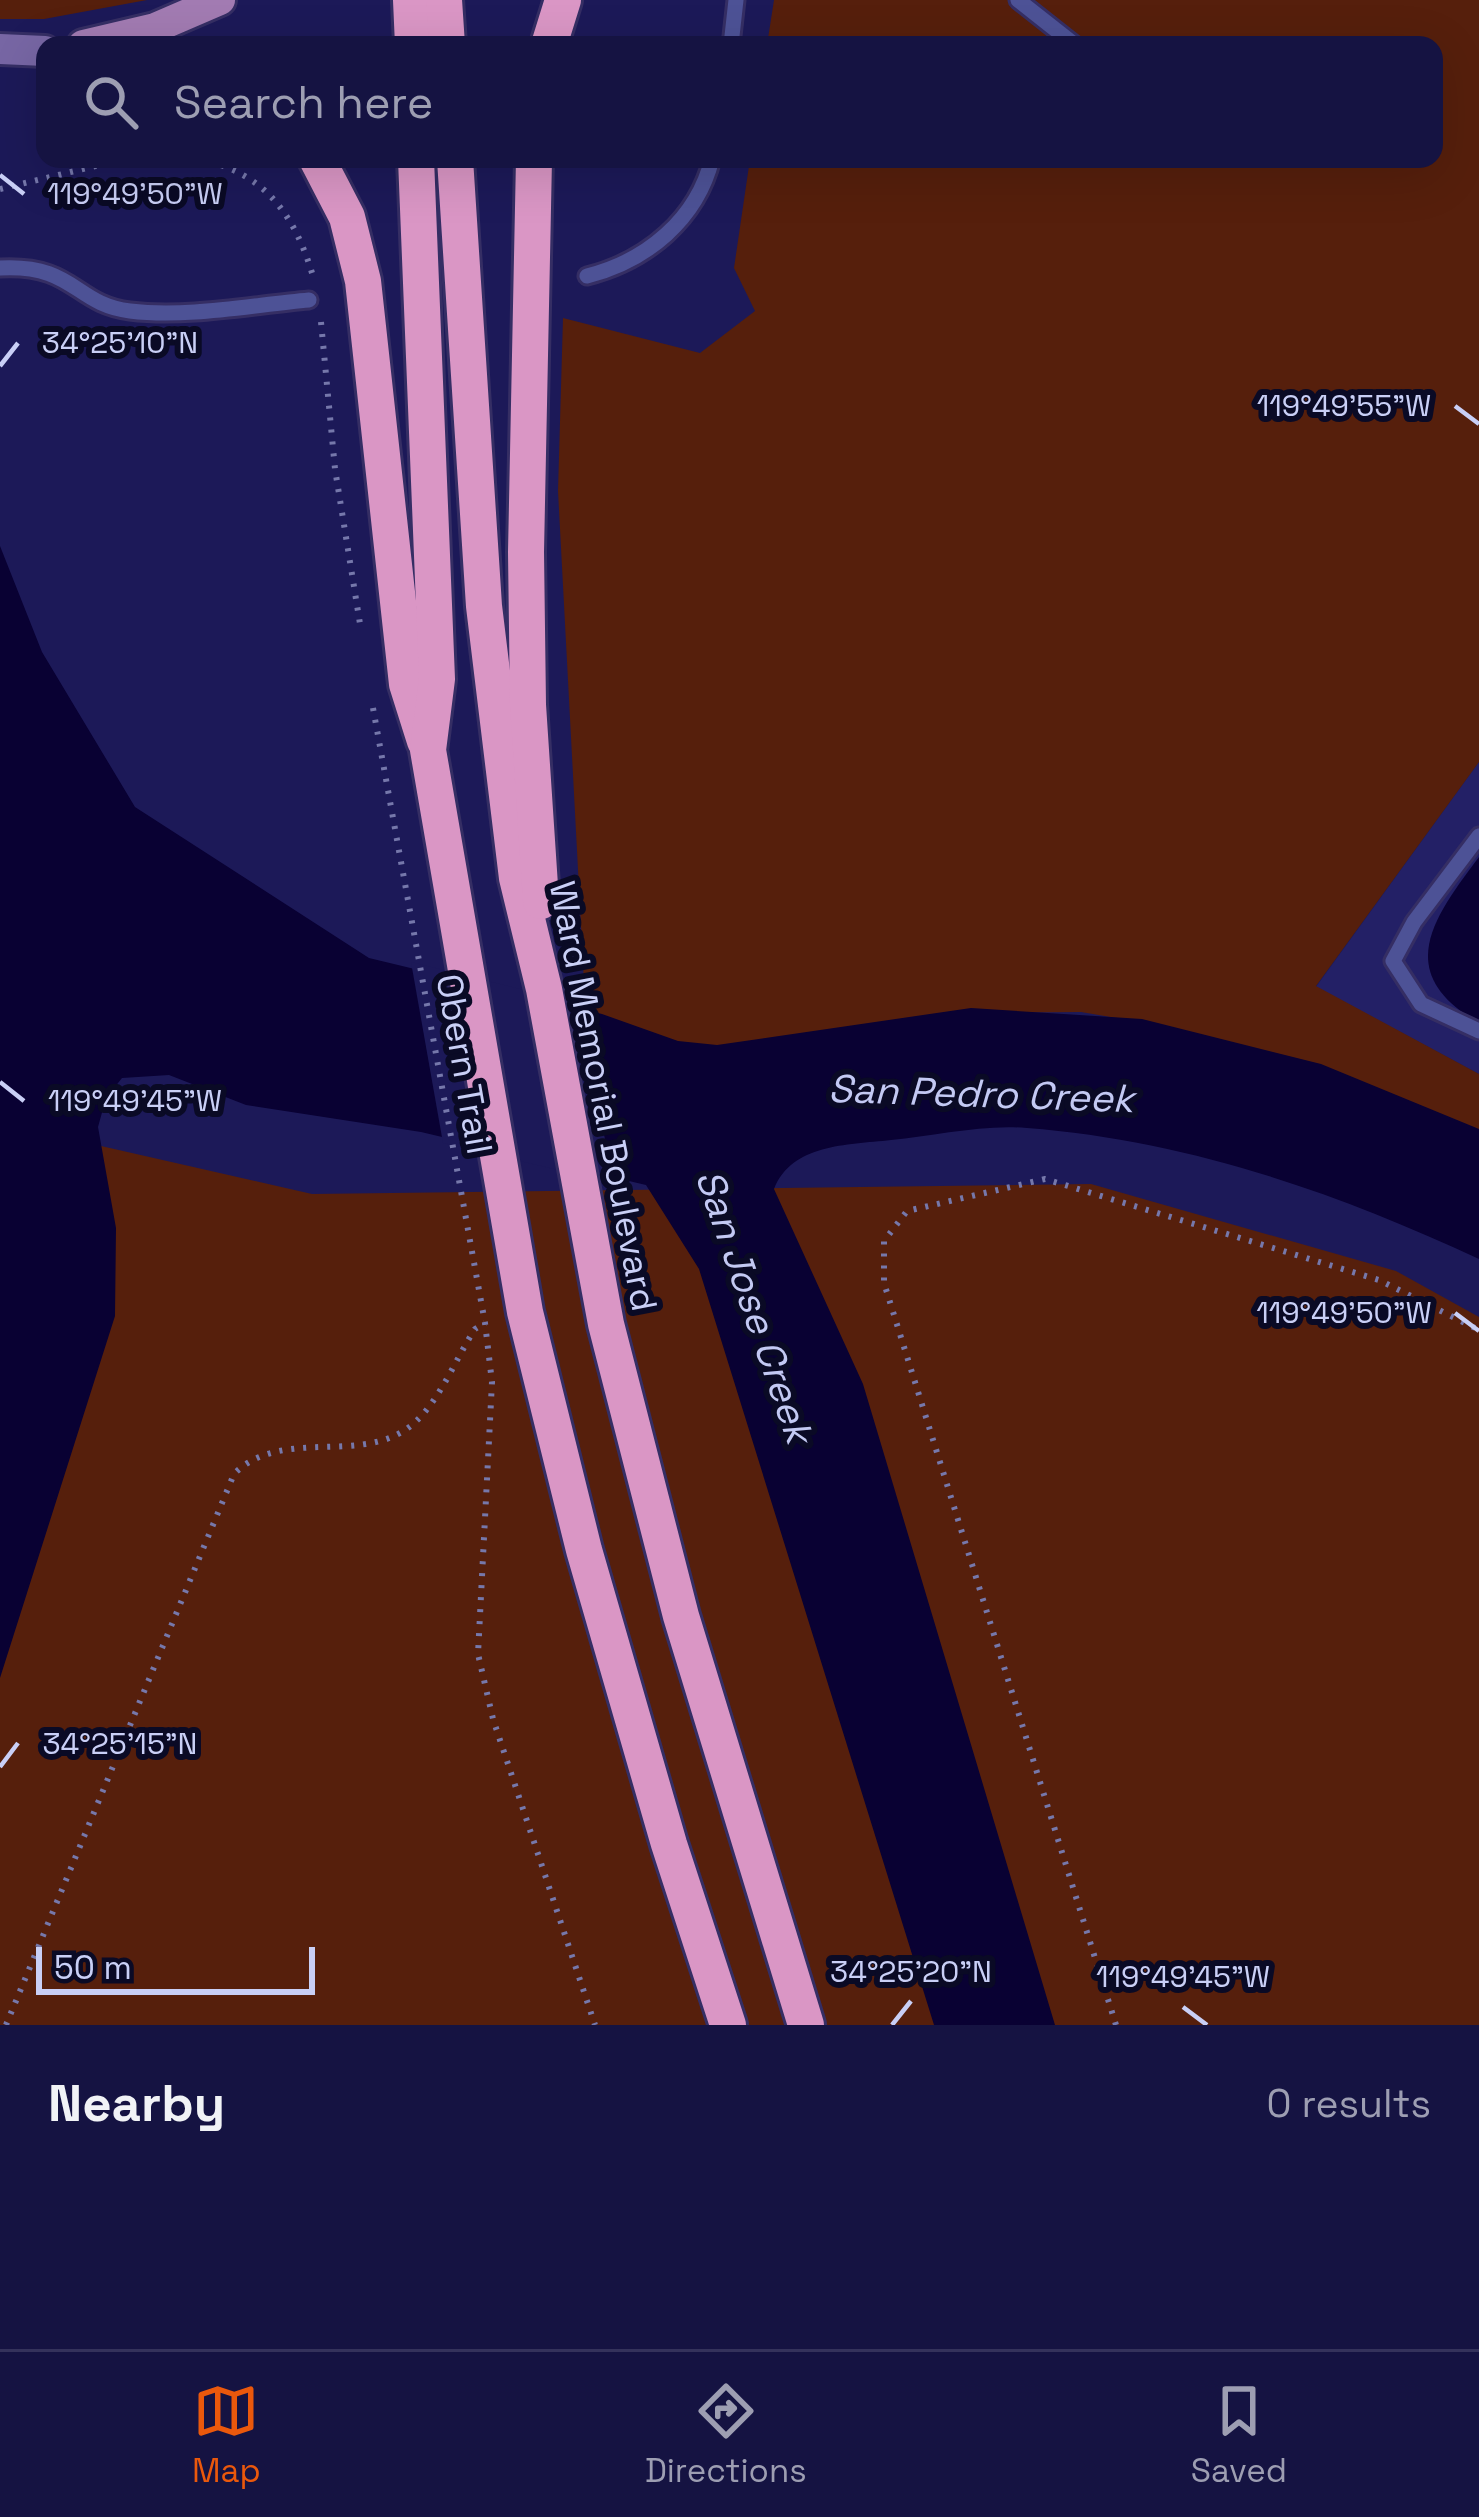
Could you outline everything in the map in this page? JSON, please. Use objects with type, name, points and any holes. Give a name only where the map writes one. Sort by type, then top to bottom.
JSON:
[{"type":"highway","points":[[411,0],[413,36]]},
{"type":"highway","points":[[444,0],[446,36]]},
{"type":"highway","points":[[552,36],[563,0]]},
{"type":"highway","points":[[322,168],[347,217],[363,281],[407,684],[428,750],[526,1312],[584,1550],[669,1844],[728,2025]]},
{"type":"highway","points":[[416,168],[437,680],[428,750]]},
{"type":"highway","name":"Ward Memorial Boulevard","points":[[456,168],[500,748],[514,860],[544,988],[606,1324],[681,1616],[806,2025]]},
{"type":"highway","points":[[534,168],[527,639],[544,988]]},
{"type":"main road","points":[[121,36],[155,28],[220,0]]},
{"type":"street","points":[[0,50],[36,51]]},
{"type":"lane","points":[[732,36],[736,0]]},
{"type":"lane","points":[[1018,0],[1064,36]]},
{"type":"lane","points":[[587,276],[629,262],[681,221],[703,189],[709,168]]},
{"type":"lane","points":[[0,268],[52,271],[93,298],[129,310],[315,300]]},
{"type":"lane","points":[[1479,836],[1414,922],[1393,961],[1421,1004],[1479,1031]]},
{"type":"path","points":[[0,190],[88,168]]},
{"type":"path","points":[[223,168],[239,174],[297,224],[315,300],[363,646]]},
{"type":"path","name":"Obern Trail","points":[[370,688],[483,1310],[492,1382],[478,1654],[493,1719],[595,2025]]},
{"type":"path","points":[[1116,2025],[884,1283],[884,1241],[907,1211],[1045,1179],[1379,1280],[1479,1330]]},
{"type":"path","points":[[6,2025],[234,1474],[245,1463],[294,1447],[385,1441],[408,1428],[423,1414],[475,1329],[485,1323]]},
{"type":"shaded area","points":[[0,0],[147,0],[44,19],[0,19]]},
{"type":"shaded area","points":[[774,0],[1479,0],[1479,762],[1316,986],[1479,1074],[1479,1130],[1341,1075],[1152,1024],[1081,1012],[963,1013],[736,1059],[591,1022],[585,1002],[558,491],[563,318],[700,353],[755,311],[734,268],[749,168],[1443,168],[1443,36],[768,36]]},
{"type":"shaded area","points":[[1479,762],[1479,1074],[1316,987]]},
{"type":"shaded area","points":[[0,1123],[312,1194],[1091,1184],[1396,1271],[1479,1317],[1479,2025],[0,2025]]},
{"type":"water","points":[[0,546],[42,652],[135,807],[369,958],[602,1014],[678,1041],[717,1045],[971,1008],[1142,1019],[1321,1064],[1479,1129],[1479,1259],[1370,1212],[1259,1173],[1144,1144],[1027,1128],[976,1129],[822,1150],[794,1163],[774,1189],[863,1384],[1055,2025],[934,2025],[699,1269],[646,1185],[421,1132],[246,1105],[169,1075],[122,1078],[106,1098],[98,1127],[116,1228],[115,1316],[0,1678]]},
{"type":"water","points":[[1479,857],[1479,1023],[1452,1004],[1436,985],[1429,944],[1447,902]]},
{"type":"pier","points":[[411,962],[577,1003],[614,1183],[443,1143]]},
{"type":"water label","name":"San Pedro Creek","points":[[981,1093]]},
{"type":"water label","name":"San Jose Creek","points":[[755,1306]]}]
